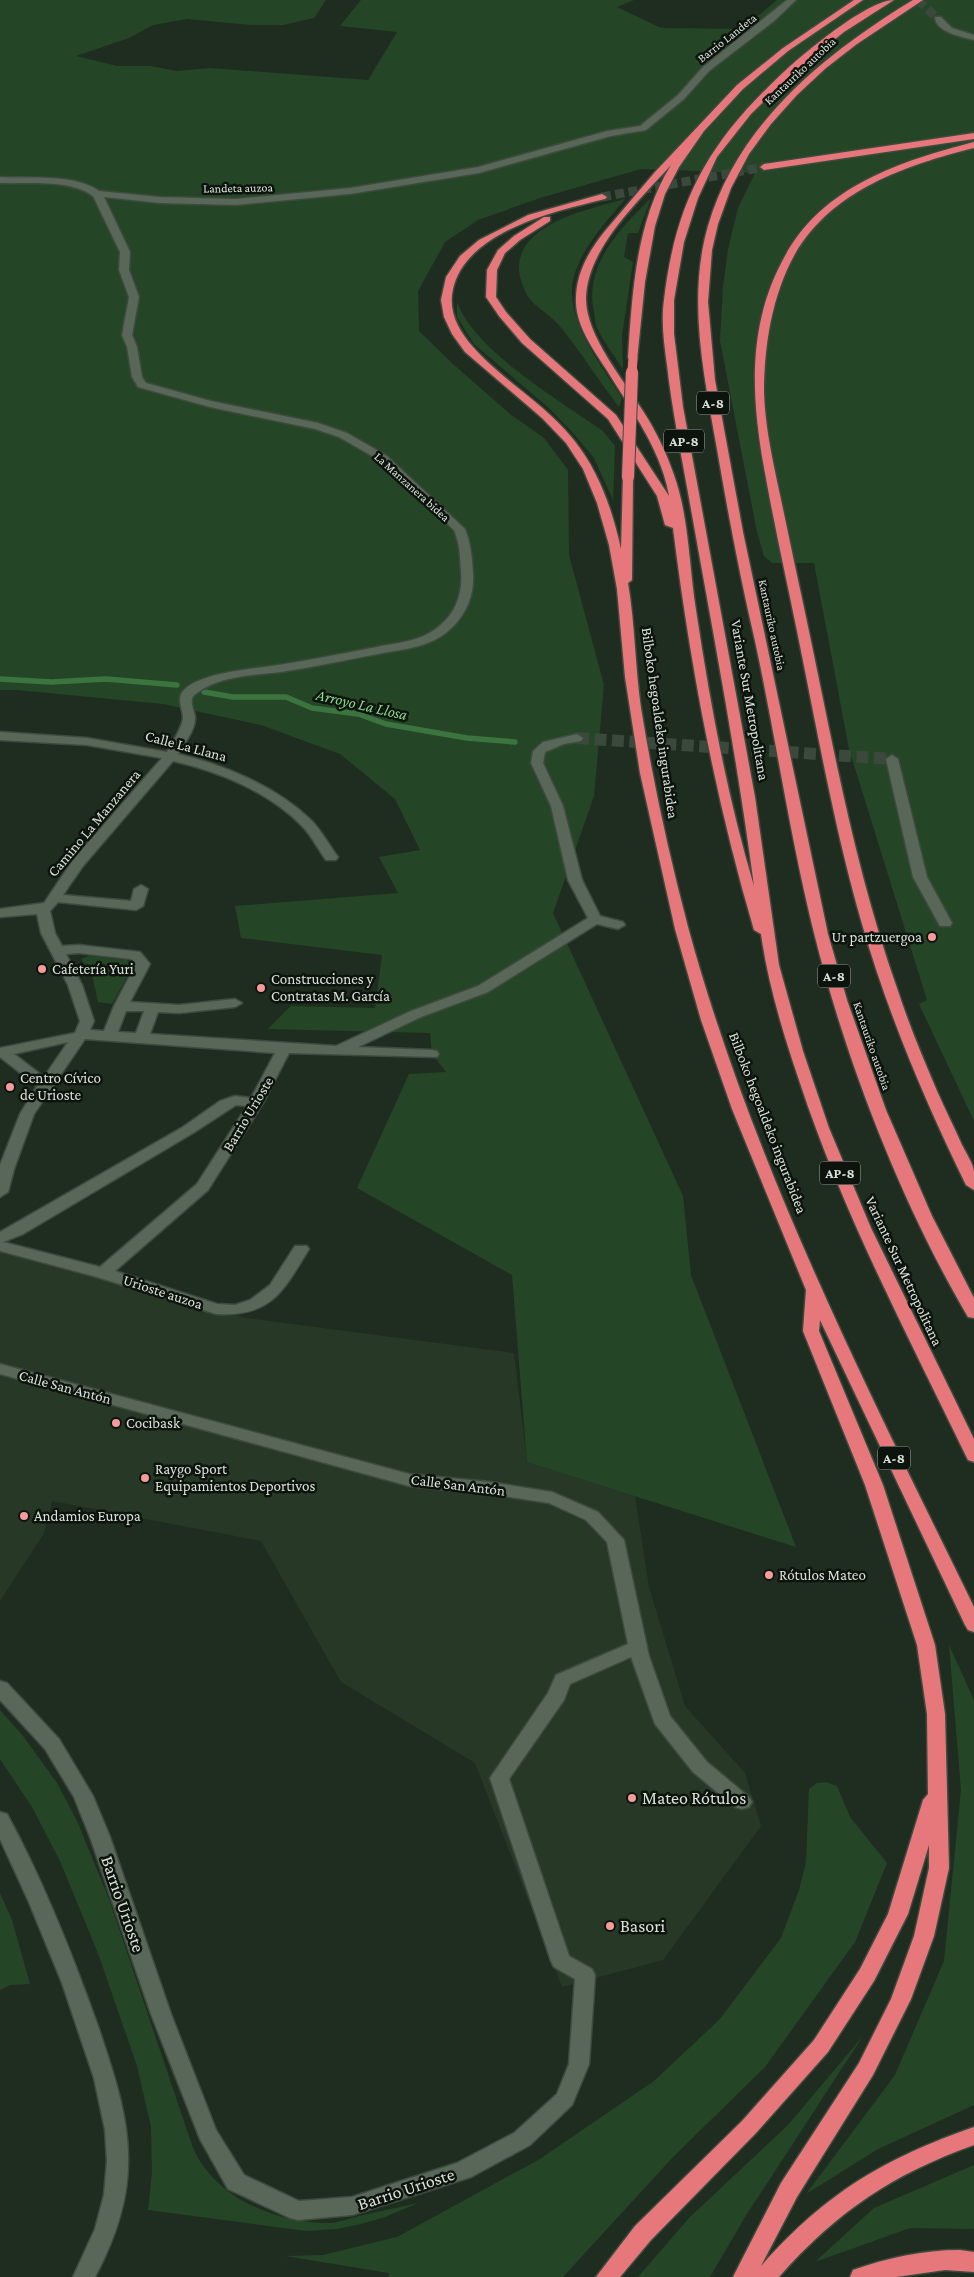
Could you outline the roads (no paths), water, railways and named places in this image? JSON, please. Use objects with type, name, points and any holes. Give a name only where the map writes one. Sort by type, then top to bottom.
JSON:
[{"type":"highway","name":"Kantauriko autobia","points":[[625,603],[628,477],[636,305],[655,206],[671,173],[697,133],[720,105],[761,66],[859,0]]},
{"type":"highway","name":"Variante Sur Metropolitana","points":[[890,0],[830,40],[788,73],[745,116],[713,158],[685,220],[668,307],[671,361],[749,797],[772,965],[796,1051],[822,1128],[862,1228],[974,1456]]},
{"type":"highway","name":"Kantauriko autobia","points":[[919,0],[853,43],[812,77],[772,117],[740,160],[714,220],[704,259],[702,307],[706,366],[748,587],[812,890],[839,996],[883,1123],[924,1216],[974,1313]]},
{"type":"highway","points":[[697,133],[657,173],[599,244],[589,260],[583,278],[581,305],[594,342],[658,442],[676,496],[683,568],[695,648],[724,798],[744,880],[772,965]]},
{"type":"highway","points":[[764,167],[974,136]]},
{"type":"highway","points":[[974,145],[921,160],[871,181],[850,192],[817,217],[800,238],[789,256],[767,316],[762,350],[759,394],[765,449],[779,518],[838,795],[868,922],[912,1053],[943,1124],[974,1185]]},
{"type":"highway","points":[[625,603],[605,510],[588,466],[569,440],[545,415],[471,351],[455,332],[447,314],[446,296],[450,279],[470,252],[492,236],[540,213],[602,197],[551,218],[517,238],[501,252],[492,270],[492,297],[502,314],[526,341],[612,416],[663,496],[683,568]]},
{"type":"highway","name":"Bilboko hegoaldeko ingurabidea","points":[[625,603],[631,675],[648,790],[683,935],[716,1040],[745,1122],[813,1290],[974,1625]]},
{"type":"highway","points":[[744,2277],[789,2190],[866,2069],[901,1999],[924,1936],[939,1868],[936,1714],[926,1645],[874,1485],[811,1330],[813,1290]]},
{"type":"highway","points":[[607,2277],[643,2233],[748,2127],[820,2046],[867,1975],[898,1914],[936,1789]]},
{"type":"highway","points":[[765,2277],[796,2240],[840,2201],[882,2174],[927,2151],[974,2136]]},
{"type":"highway","points":[[861,2277],[906,2263],[962,2260],[974,2262]]},
{"type":"street","name":"Barrio Landeta","points":[[379,187],[479,170],[610,132],[643,128],[657,119],[706,69],[771,19],[792,0]]},
{"type":"street","points":[[938,19],[942,25],[958,34],[974,38]]},
{"type":"street","points":[[0,180],[66,183],[90,188],[97,194]]},
{"type":"street","name":"Landeta auzoa","points":[[97,194],[160,200],[236,202],[286,199],[379,187]]},
{"type":"street","name":"La Manzanera bidea","points":[[97,194],[125,252],[124,270],[134,297],[127,335],[132,347],[137,377],[142,385],[220,406],[318,426],[363,445],[383,458],[459,529],[465,542],[469,567],[468,585],[463,604],[453,620],[435,635],[414,643],[297,666],[237,674],[204,683],[189,692],[185,702],[189,718],[184,733],[170,757]]},
{"type":"street","name":"Calle La Llana","points":[[0,736],[84,741],[170,757],[231,774],[261,788],[287,804],[321,838],[331,857]]},
{"type":"street","points":[[577,738],[547,745],[539,751],[537,763],[557,806],[575,880],[596,919],[618,925]]},
{"type":"street","name":"Camino La Manzanera","points":[[43,909],[49,906],[78,863],[170,757]]},
{"type":"street","points":[[892,759],[920,877],[945,923]]},
{"type":"street","points":[[54,898],[136,906],[141,889]]},
{"type":"street","points":[[0,913],[43,909],[48,933],[80,997],[86,1021],[81,1035],[45,1085],[27,1114],[6,1169],[0,1192]]},
{"type":"street","points":[[327,1050],[347,1047],[416,1014],[483,989],[596,919]]},
{"type":"street","points":[[58,951],[79,949],[134,955],[143,964],[121,1006],[110,1035]]},
{"type":"street","points":[[121,1006],[179,1009],[234,1003]]},
{"type":"street","points":[[141,1038],[152,1009]]},
{"type":"street","points":[[86,1021],[104,1028],[110,1035]]},
{"type":"street","points":[[2,1052],[81,1035],[110,1035],[284,1050],[432,1054]]},
{"type":"street","name":"Barrio Urioste","points":[[103,1273],[203,1187],[256,1103],[284,1050]]},
{"type":"street","points":[[2,1052],[45,1085]]},
{"type":"street","points":[[0,1238],[17,1231],[188,1130],[225,1104],[235,1100],[256,1103]]},
{"type":"street","name":"Urioste auzoa","points":[[0,1246],[103,1273],[216,1309],[236,1310],[256,1304],[276,1289],[301,1249]]},
{"type":"street","name":"Calle San Antón","points":[[0,1369],[409,1480],[490,1488],[552,1498],[592,1516],[615,1540],[638,1646],[662,1719],[700,1767],[742,1802]]},
{"type":"street","name":"Barrio Urioste","points":[[0,1688],[52,1744],[83,1796],[100,1837],[161,2014],[207,2134],[236,2182],[298,2211],[352,2206],[463,2170],[522,2139],[565,2099],[579,2064],[585,1976],[561,1961],[500,1778],[557,1695],[562,1680],[638,1646]]},
{"type":"street","points":[[0,1819],[30,1879],[80,2003],[112,2109],[117,2142],[116,2182],[110,2216],[98,2252],[84,2277]]},
{"type":"waterway","name":"Arroyo La Llosa","points":[[0,679],[51,682],[106,679],[177,685]]},
{"type":"waterway","name":"Arroyo La Llosa","points":[[204,692],[233,697],[286,697],[312,708],[358,714],[386,724],[467,738],[515,742]]},
{"type":"tunnel","points":[[918,0],[938,19]]},
{"type":"tunnel","points":[[602,197],[764,167]]},
{"type":"tunnel","points":[[577,738],[892,759]]},
{"type":"place","name":"Ur partzuergoa","points":[[932,937]]},
{"type":"place","name":"Cafetería Yuri","points":[[42,969]]},
{"type":"place","name":"Construcciones y Contratas M. García","points":[[261,988]]},
{"type":"place","name":"Centro Cívico de Urioste","points":[[10,1087]]},
{"type":"place","name":"Cocibask","points":[[116,1423]]},
{"type":"place","name":"Raygo Sport Equipamientos Deportivos","points":[[145,1478]]},
{"type":"place","name":"Andamios Europa","points":[[24,1516]]},
{"type":"place","name":"Rótulos Mateo","points":[[769,1575]]},
{"type":"place","name":"Mateo Rótulos","points":[[632,1798]]},
{"type":"place","name":"Basori","points":[[610,1926]]}]
